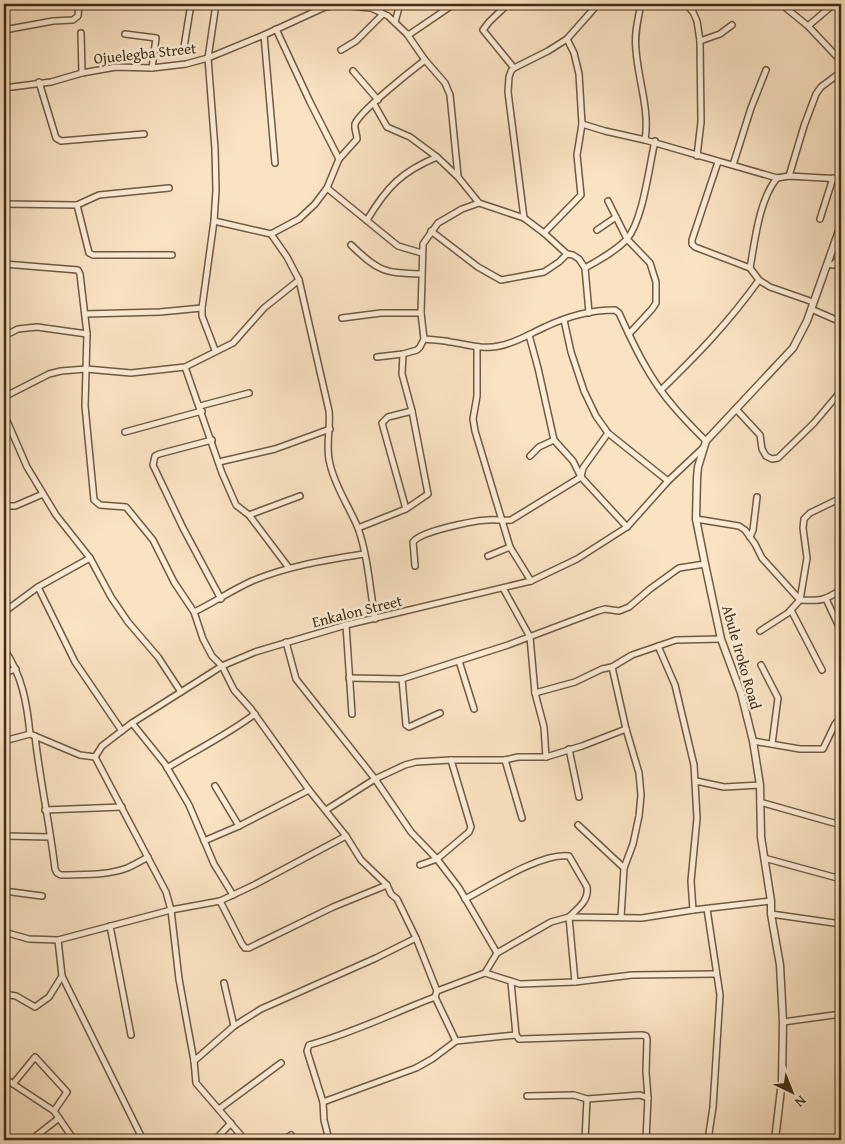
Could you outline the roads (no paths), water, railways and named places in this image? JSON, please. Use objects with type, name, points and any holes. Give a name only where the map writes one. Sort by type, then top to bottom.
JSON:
[{"type":"street","points":[[4,30],[54,21],[73,20],[78,16],[79,4]]},
{"type":"street","points":[[184,47],[191,4]]},
{"type":"street","points":[[215,350],[202,316],[202,308],[214,221],[216,190],[208,58],[216,4]]},
{"type":"street","points":[[395,22],[400,4]]},
{"type":"street","points":[[454,4],[410,34],[407,34],[425,60],[445,83],[450,95],[458,177]]},
{"type":"street","points":[[508,4],[489,22],[484,30],[514,68]]},
{"type":"street","points":[[524,218],[508,92],[511,71],[567,39],[598,4]]},
{"type":"street","points":[[641,4],[635,38],[644,100],[645,140]]},
{"type":"street","points":[[686,4],[697,20],[700,41],[701,122],[697,156]]},
{"type":"street","points":[[782,4],[808,26],[841,61]]},
{"type":"street","points":[[808,26],[834,4]]},
{"type":"street","name":"Ojuelegba Street","points":[[4,88],[39,82],[51,82],[82,73],[116,67],[152,68],[186,64],[208,58],[325,7],[339,5],[371,8],[395,22],[407,34]]},
{"type":"street","points":[[341,50],[356,41],[383,14]]},
{"type":"street","points":[[700,41],[720,34],[732,26]]},
{"type":"street","points":[[276,29],[338,159]]},
{"type":"street","points":[[81,33],[82,73]]},
{"type":"street","points":[[124,34],[156,38],[152,68]]},
{"type":"street","points":[[264,35],[275,163]]},
{"type":"street","points":[[544,233],[581,195],[577,155],[582,124],[579,74],[574,53],[567,39]]},
{"type":"street","points":[[271,234],[298,218],[315,204],[327,188],[338,159],[357,139],[355,125],[376,102],[425,60]]},
{"type":"street","points":[[733,165],[751,108],[766,70]]},
{"type":"street","points":[[353,71],[376,102],[387,126],[410,137],[436,157],[458,177],[479,203],[524,218],[567,254],[579,259],[585,268],[589,313]]},
{"type":"street","points":[[789,176],[816,94],[821,86],[841,72]]},
{"type":"street","points":[[39,82],[56,138],[61,140],[144,134]]},
{"type":"street","points":[[582,124],[605,132],[655,141],[697,156],[777,178],[789,176],[841,179]]},
{"type":"street","points":[[585,268],[605,256],[627,238],[635,224],[655,141]]},
{"type":"street","points":[[367,220],[379,201],[401,176],[436,157]]},
{"type":"street","points":[[718,162],[692,244],[695,248],[750,268],[759,280],[770,287],[813,302]]},
{"type":"street","points":[[750,268],[769,188],[777,178]]},
{"type":"street","points":[[820,219],[832,178]]},
{"type":"street","points":[[4,204],[77,205],[99,195],[169,188]]},
{"type":"street","points":[[327,188],[398,246],[422,253]]},
{"type":"street","points":[[608,201],[627,238],[650,263],[656,282],[656,303],[629,334]]},
{"type":"street","points":[[377,357],[402,354],[417,350],[420,347],[424,339],[421,313],[423,244],[438,224],[462,209],[479,203]]},
{"type":"street","points":[[77,205],[89,253],[93,255],[172,255]]},
{"type":"street","points":[[597,230],[616,217]]},
{"type":"street","points":[[214,221],[271,234],[287,257],[298,280],[329,411],[330,430],[327,450],[330,466],[338,488],[358,528],[375,619]]},
{"type":"street","points":[[424,339],[477,347],[499,346],[517,342],[546,326],[564,320],[589,313],[615,310],[619,313],[644,364],[661,390],[705,444],[793,348],[807,321],[841,225]]},
{"type":"street","points":[[431,231],[478,267],[501,280],[544,272],[567,254]]},
{"type":"street","points":[[351,245],[378,268],[393,273],[422,274]]},
{"type":"street","points":[[828,264],[834,265],[841,256]]},
{"type":"street","points":[[4,264],[78,270],[87,334],[85,406],[94,500],[100,505],[126,507],[153,540],[174,582],[194,612],[203,640],[212,656],[222,666],[234,690],[255,714],[309,790],[346,836],[361,860],[387,885],[391,894],[397,900],[416,938],[436,994],[456,1041]]},
{"type":"street","points":[[4,397],[49,374],[61,371],[86,369],[131,373],[185,367],[215,350],[233,343],[264,308],[298,280]]},
{"type":"street","points":[[661,390],[702,350],[736,311],[759,280]]},
{"type":"street","points":[[85,314],[160,312],[202,308]]},
{"type":"street","points":[[810,309],[841,322]]},
{"type":"street","points":[[342,318],[381,313],[421,313]]},
{"type":"street","points":[[564,320],[571,352],[584,391],[596,416],[608,433],[668,481]]},
{"type":"street","points":[[4,336],[18,329],[37,326],[87,334]]},
{"type":"street","points":[[529,335],[554,440],[573,462],[581,477],[627,527]]},
{"type":"street","points":[[477,347],[477,396],[473,419],[510,547],[531,581]]},
{"type":"street","points":[[358,528],[406,509],[428,494],[412,411],[402,374],[402,354]]},
{"type":"street","points":[[185,367],[236,505],[249,515],[289,568]]},
{"type":"street","points":[[736,410],[760,435],[762,449],[766,456],[778,458],[814,422],[841,391]]},
{"type":"street","points":[[125,432],[249,393]]},
{"type":"street","points":[[406,509],[382,423],[388,417],[412,411]]},
{"type":"street","points":[[4,415],[27,467],[56,515],[90,558],[111,597],[128,622],[158,657],[181,692]]},
{"type":"street","points":[[219,462],[275,449],[330,430]]},
{"type":"street","points":[[415,566],[413,542],[416,537],[486,520],[510,520],[581,477],[583,468],[608,433]]},
{"type":"street","points":[[212,440],[159,454],[155,456],[153,465],[183,528],[221,599]]},
{"type":"street","points":[[530,456],[538,447],[554,440]]},
{"type":"street","name":"Enkalon Street","points":[[95,757],[102,746],[132,723],[222,666],[255,652],[346,625],[531,581],[577,559],[627,527],[668,481],[705,444]]},
{"type":"street","name":"Abule Iroko Road","points":[[705,444],[697,478],[696,519],[721,639],[741,693],[753,742],[760,785],[764,858],[780,965],[783,1022],[782,1081],[775,1139]]},
{"type":"street","points":[[4,506],[15,506],[43,494]]},
{"type":"street","points":[[249,515],[300,496]]},
{"type":"street","points":[[750,536],[753,530],[757,497]]},
{"type":"street","points":[[760,631],[791,610],[800,600],[807,558],[802,528],[804,519],[810,513],[841,498]]},
{"type":"street","points":[[696,519],[739,526],[750,536],[762,558],[800,600],[818,601],[826,599],[841,590]]},
{"type":"street","points":[[488,556],[510,547]]},
{"type":"street","points":[[194,612],[251,582],[289,568],[334,558],[364,554]]},
{"type":"street","points":[[4,612],[38,586],[90,558]]},
{"type":"street","points":[[349,678],[402,679],[530,637],[604,609],[612,612],[619,611],[629,607],[679,568],[705,564]]},
{"type":"street","points":[[38,586],[75,662],[122,731]]},
{"type":"street","points":[[503,588],[530,637],[535,693],[544,727],[546,757]]},
{"type":"street","points":[[826,599],[841,631]]},
{"type":"street","points":[[791,610],[822,670]]},
{"type":"street","points":[[346,625],[352,714]]},
{"type":"street","points":[[535,693],[575,682],[632,655],[676,640],[721,639]]},
{"type":"street","points":[[286,642],[296,679],[376,779],[412,832],[458,888],[497,953]]},
{"type":"street","points":[[658,646],[675,685],[694,765],[696,782],[695,846],[691,881],[692,910]]},
{"type":"street","points":[[4,649],[16,669],[26,701],[57,873],[94,874],[107,872],[126,868],[148,857]]},
{"type":"street","points":[[459,661],[474,709]]},
{"type":"street","points":[[761,665],[778,698],[772,744]]},
{"type":"street","points":[[612,666],[626,729],[639,773],[641,795],[634,844],[624,868],[620,917]]},
{"type":"street","points":[[4,673],[16,669]]},
{"type":"street","points":[[402,679],[406,725],[409,727],[440,713]]},
{"type":"street","points":[[167,768],[198,749],[221,738],[255,714]]},
{"type":"street","points":[[753,742],[800,749],[824,749],[841,719]]},
{"type":"street","points":[[132,723],[167,768],[189,805],[214,864],[233,895]]},
{"type":"street","points":[[326,810],[376,779],[405,765],[416,762],[546,757],[582,746],[626,729]]},
{"type":"street","points":[[4,741],[32,735],[80,755],[95,757],[166,892],[171,910],[179,979],[194,1061],[196,1083],[245,1140]]},
{"type":"street","points":[[569,749],[579,797]]},
{"type":"street","points":[[420,865],[436,859],[468,832],[471,827],[451,760]]},
{"type":"street","points":[[505,760],[522,818]]},
{"type":"street","points":[[696,782],[724,787],[760,785]]},
{"type":"street","points":[[215,786],[240,826]]},
{"type":"street","points":[[204,841],[240,826],[309,790]]},
{"type":"street","points":[[760,802],[841,825]]},
{"type":"street","points":[[45,810],[122,807]]},
{"type":"street","points":[[578,825],[624,868]]},
{"type":"street","points":[[4,836],[50,837]]},
{"type":"street","points":[[4,933],[29,940],[58,940],[171,910],[220,901],[346,836]]},
{"type":"street","points":[[465,899],[533,862],[564,855],[569,856],[587,887],[588,893],[586,900],[569,917]]},
{"type":"street","points":[[764,858],[841,879]]},
{"type":"street","points":[[220,901],[242,944],[245,948],[249,948],[333,907],[387,885]]},
{"type":"street","points":[[4,891],[42,896]]},
{"type":"street","points":[[329,1140],[324,1120],[323,1102],[307,1051],[309,1045],[346,1034],[485,973],[497,953],[551,922],[569,917],[642,918],[771,901]]},
{"type":"street","points":[[707,909],[720,995],[713,1107],[708,1140]]},
{"type":"street","points":[[771,914],[841,924]]},
{"type":"street","points":[[569,917],[575,982]]},
{"type":"street","points":[[110,926],[131,1035]]},
{"type":"street","points":[[194,1061],[234,1026],[261,1009],[376,958],[416,938]]},
{"type":"street","points":[[58,940],[62,976],[144,1140]]},
{"type":"street","points":[[485,973],[520,984],[575,982],[632,975],[716,974]]},
{"type":"street","points":[[4,994],[16,996],[35,1007],[49,998],[62,976]]},
{"type":"street","points":[[511,982],[516,1035],[519,1039],[646,1036],[648,1098],[646,1140]]},
{"type":"street","points":[[224,983],[234,1026]]},
{"type":"street","points":[[783,1022],[841,1014]]},
{"type":"street","points":[[323,1102],[416,1068],[456,1041],[516,1035]]},
{"type":"street","points":[[13,1084],[35,1057],[67,1092],[54,1111]]},
{"type":"street","points":[[219,1109],[281,1063]]},
{"type":"street","points":[[4,1078],[54,1111],[74,1140]]},
{"type":"street","points":[[527,1096],[574,1095],[587,1099],[640,1095],[648,1098]]},
{"type":"street","points":[[585,1140],[587,1099]]},
{"type":"street","points":[[32,1140],[59,1118]]},
{"type":"street","points":[[215,1140],[231,1123]]},
{"type":"street","points":[[839,1140],[841,1129]]},
{"type":"street","points":[[284,1140],[291,1135]]},
{"type":"street","points":[[775,1139],[787,1140]]}]
